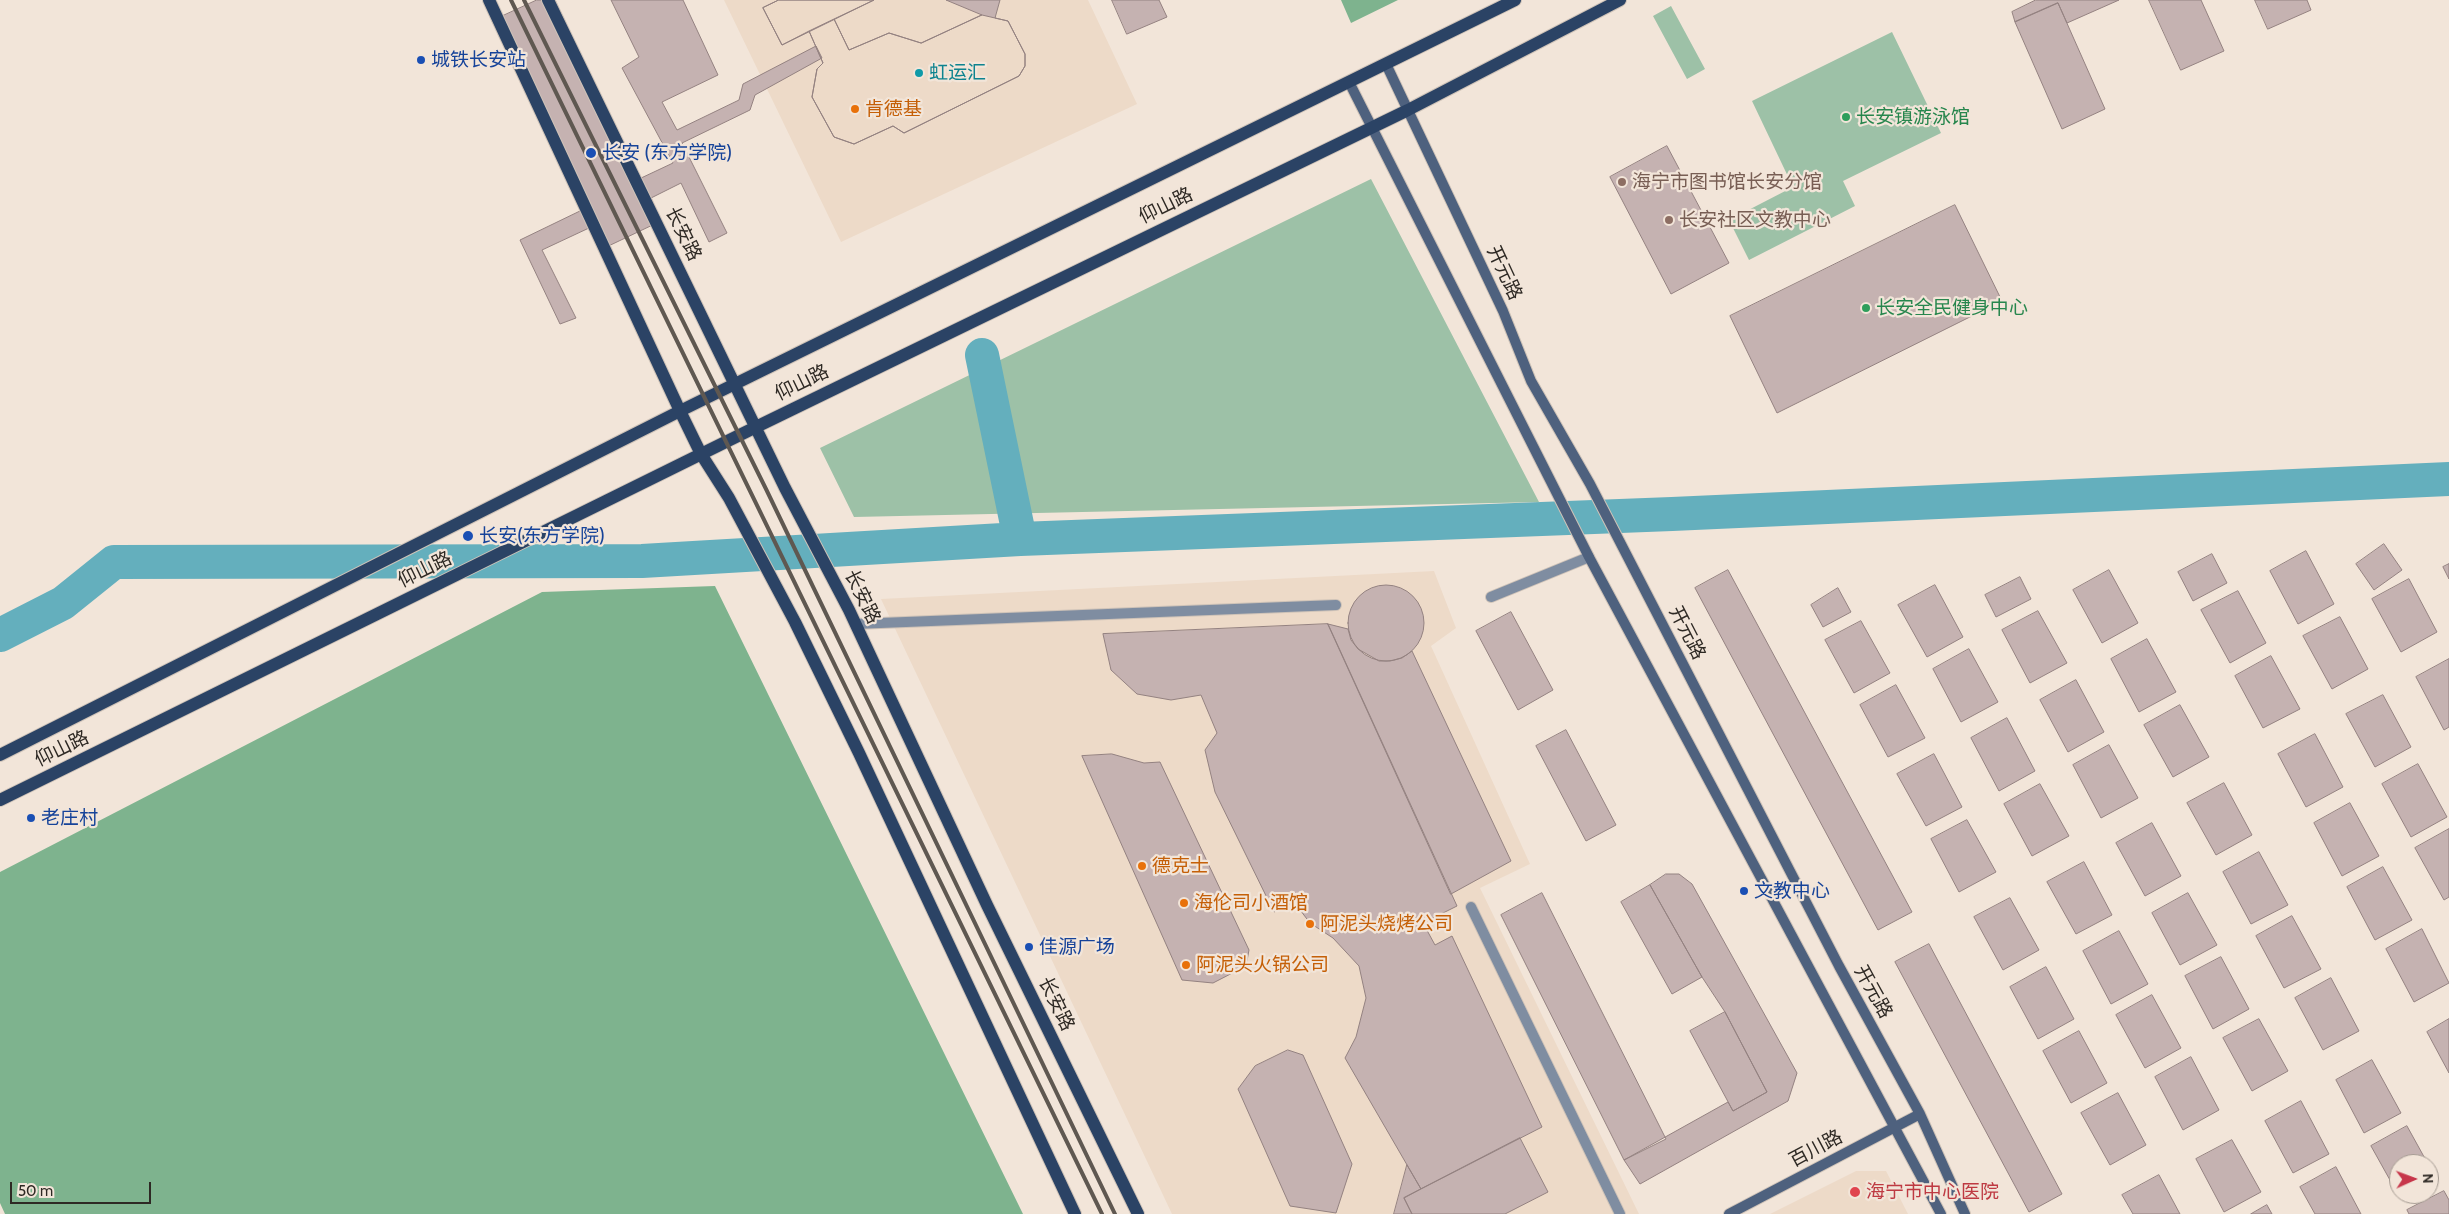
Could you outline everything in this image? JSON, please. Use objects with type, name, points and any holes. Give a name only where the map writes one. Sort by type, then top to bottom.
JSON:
[{"type":"main road","points":[[488,0],[701,454],[729,498],[794,622],[859,753],[1075,1214]]},
{"type":"main road","name":"长安路","points":[[548,0],[785,488],[855,624],[987,905],[1138,1214]]},
{"type":"main road","name":"仰山路","points":[[0,755],[680,411],[1039,236],[1515,0]]},
{"type":"main road","name":"仰山路","points":[[0,800],[920,346],[1408,110],[1620,0]]},
{"type":"main road","name":"开元路","points":[[1386,64],[1503,311],[1531,380],[1590,484],[1616,538],[1839,966],[1920,1114],[1965,1214]]},
{"type":"main road","points":[[1349,82],[1589,557],[1941,1214]]},
{"type":"main road","name":"百川路","points":[[1729,1214],[1920,1114]]},
{"type":"street","points":[[1491,597],[1589,557]]},
{"type":"street","points":[[855,624],[1336,605]]},
{"type":"street","points":[[1471,907],[1620,1214]]},
{"type":"shaded area","points":[[724,0],[1088,0],[1137,104],[841,242]]},
{"type":"shaded area","points":[[1434,571],[1456,628],[1431,646],[1530,864],[1480,888],[1639,1214],[1172,1214],[881,599]]},
{"type":"shaded area","name":"海宁市中心医院","points":[[1856,1171],[1886,1171],[1908,1214],[1770,1214]]},
{"type":"green space","points":[[1341,0],[1398,0],[1351,23]]},
{"type":"green space","points":[[1671,6],[1705,69],[1687,79],[1653,16]]},
{"type":"green space","name":"长安镇游泳馆","points":[[1892,32],[1941,133],[1843,181],[1855,206],[1749,260],[1729,220],[1793,187],[1752,101]]},
{"type":"green space","points":[[1371,179],[1539,502],[854,517],[820,448]]},
{"type":"green space","points":[[715,586],[1023,1214],[5,1214],[0,1203],[0,872],[542,592]]},
{"type":"building","name":"长安 (东方学院)","points":[[537,0],[555,0],[639,179],[673,163],[622,68],[639,57],[611,0],[683,0],[718,75],[662,102],[677,130],[739,100],[743,84],[816,46],[822,58],[755,95],[750,110],[682,143],[727,233],[709,242],[681,183],[651,198],[661,221],[600,250],[589,228],[542,250],[576,318],[560,324],[520,240],[582,210],[492,21]]},
{"type":"building","name":"虹运汇","points":[[779,0],[874,0],[834,19],[849,50],[889,33],[921,43],[982,15],[946,0],[1000,0],[995,18],[1008,21],[1025,54],[1025,66],[1019,76],[904,133],[893,126],[854,144],[834,137],[812,97],[817,69],[823,63],[809,31],[782,45],[763,8]]},
{"type":"building","points":[[779,0],[874,0],[782,45],[763,8]]},
{"type":"building","points":[[1112,0],[1159,0],[1167,17],[1127,34]]},
{"type":"building","points":[[2036,0],[2119,0],[2067,23],[2058,3],[2015,22],[2012,12]]},
{"type":"building","points":[[2149,0],[2201,0],[2224,51],[2181,70]]},
{"type":"building","points":[[2255,0],[2307,0],[2311,10],[2268,29]]},
{"type":"building","points":[[2058,3],[2105,109],[2062,129],[2015,22]]},
{"type":"building","name":"虹运汇","points":[[982,15],[1008,21],[1025,54],[1025,66],[1019,76],[904,133],[893,126],[854,144],[834,137],[812,97],[817,69],[823,63],[809,31],[834,19],[849,50],[889,33],[921,43]]},
{"type":"building","name":"长安社区文教中心","points":[[1667,146],[1729,263],[1671,294],[1610,177]]},
{"type":"building","name":"长安全民健身中心","points":[[1955,205],[2002,301],[1777,413],[1730,316]]},
{"type":"building","points":[[2384,544],[2402,570],[2374,590],[2356,564]]},
{"type":"building","points":[[2306,551],[2334,604],[2298,624],[2270,571]]},
{"type":"building","points":[[2212,554],[2227,583],[2193,601],[2178,572]]},
{"type":"building","points":[[2449,564],[2449,579],[2443,567]]},
{"type":"building","points":[[1728,570],[1912,912],[1878,930],[1695,588]]},
{"type":"building","points":[[2109,570],[2138,623],[2102,643],[2073,590]]},
{"type":"building","points":[[2020,577],[2031,599],[1996,617],[1985,595]]},
{"type":"building","points":[[2409,579],[2437,632],[2401,652],[2372,599]]},
{"type":"building","points":[[1386,585],[1401,588],[1413,596],[1421,608],[1424,623],[1421,638],[1413,650],[1401,658],[1386,661],[1371,658],[1359,650],[1351,638],[1348,623],[1351,608],[1359,596],[1371,588]]},
{"type":"building","points":[[1935,585],[1963,637],[1927,657],[1898,605]]},
{"type":"building","points":[[1838,588],[1851,612],[1823,627],[1811,605]]},
{"type":"building","points":[[2238,591],[2266,643],[2230,663],[2201,610]]},
{"type":"building","points":[[2038,611],[2067,663],[2030,683],[2002,630]]},
{"type":"building","points":[[1511,612],[1553,690],[1518,710],[1476,631]]},
{"type":"building","points":[[2340,617],[2368,669],[2332,689],[2303,636]]},
{"type":"building","points":[[1861,621],[1890,673],[1854,693],[1825,640]]},
{"type":"building","points":[[1328,624],[1457,906],[1423,923],[1435,945],[1452,936],[1542,1127],[1421,1189],[1345,1058],[1356,1037],[1366,998],[1359,966],[1333,938],[1310,923],[1294,902],[1274,912],[1215,792],[1205,750],[1217,733],[1201,695],[1171,700],[1137,694],[1111,670],[1103,634]]},
{"type":"building","points":[[1328,624],[1348,629],[1351,640],[1358,649],[1379,661],[1402,658],[1412,651],[1511,861],[1451,894]]},
{"type":"building","points":[[2147,639],[2176,692],[2139,712],[2111,659]]},
{"type":"building","points":[[1969,649],[1998,702],[1961,722],[1933,669]]},
{"type":"building","points":[[2271,656],[2300,709],[2263,728],[2235,676]]},
{"type":"building","points":[[2449,659],[2449,727],[2444,730],[2416,677]]},
{"type":"building","points":[[2076,680],[2104,732],[2068,752],[2040,700]]},
{"type":"building","points":[[1896,685],[1925,738],[1888,757],[1860,705]]},
{"type":"building","points":[[2383,695],[2411,747],[2375,767],[2346,714]]},
{"type":"building","points":[[2180,705],[2209,757],[2173,777],[2144,725]]},
{"type":"building","points":[[2007,718],[2035,771],[1999,791],[1971,738]]},
{"type":"building","points":[[1566,730],[1616,825],[1586,841],[1536,746]]},
{"type":"building","points":[[2315,734],[2343,787],[2306,807],[2278,754]]},
{"type":"building","points":[[2109,745],[2138,798],[2101,818],[2073,765]]},
{"type":"building","points":[[1112,754],[1144,763],[1160,762],[1249,950],[1246,966],[1213,983],[1182,980],[1082,756]]},
{"type":"building","points":[[1934,754],[1962,807],[1926,826],[1897,774]]},
{"type":"building","points":[[2418,764],[2447,817],[2411,837],[2382,784]]},
{"type":"building","points":[[2224,783],[2252,835],[2216,855],[2187,803]]},
{"type":"building","points":[[2040,784],[2069,836],[2032,856],[2004,804]]},
{"type":"building","points":[[2350,803],[2379,856],[2342,876],[2314,823]]},
{"type":"building","points":[[1967,820],[1996,872],[1959,892],[1931,839]]},
{"type":"building","points":[[2152,823],[2181,876],[2145,896],[2116,843]]},
{"type":"building","points":[[2449,829],[2449,897],[2444,900],[2415,848]]},
{"type":"building","points":[[2259,852],[2288,905],[2251,924],[2223,872]]},
{"type":"building","points":[[2084,862],[2112,915],[2076,934],[2047,882]]},
{"type":"building","points":[[2383,867],[2412,920],[2375,940],[2347,887]]},
{"type":"building","points":[[1666,874],[1679,874],[1692,884],[1797,1073],[1788,1101],[1640,1184],[1624,1160],[1728,1102],[1733,1111],[1767,1092],[1725,1012],[1702,977],[1650,885]]},
{"type":"building","points":[[1650,885],[1702,977],[1672,994],[1621,902]]},
{"type":"building","points":[[1542,893],[1666,1139],[1624,1160],[1501,915]]},
{"type":"building","points":[[2188,893],[2217,945],[2180,965],[2152,913]]},
{"type":"building","points":[[2010,898],[2039,950],[2003,970],[1974,917]]},
{"type":"building","points":[[2292,916],[2321,969],[2284,988],[2256,936]]},
{"type":"building","points":[[2422,929],[2449,983],[2414,1002],[2386,949]]},
{"type":"building","points":[[2119,931],[2148,984],[2111,1004],[2083,951]]},
{"type":"building","points":[[1929,944],[2062,1194],[2029,1212],[1895,962]]},
{"type":"building","points":[[2221,957],[2249,1009],[2213,1029],[2185,976]]},
{"type":"building","points":[[2046,967],[2074,1019],[2038,1039],[2010,987]]},
{"type":"building","points":[[2331,978],[2359,1031],[2323,1050],[2295,998]]},
{"type":"building","points":[[2152,995],[2181,1048],[2145,1068],[2116,1015]]},
{"type":"building","points":[[1725,1012],[1767,1092],[1733,1111],[1690,1031]]},
{"type":"building","points":[[2259,1019],[2288,1071],[2252,1091],[2223,1038]]},
{"type":"building","points":[[2449,1019],[2449,1073],[2427,1032]]},
{"type":"building","points":[[2079,1031],[2107,1083],[2071,1103],[2043,1051]]},
{"type":"building","points":[[1288,1050],[1303,1055],[1352,1164],[1336,1213],[1290,1206],[1238,1089],[1255,1066]]},
{"type":"building","points":[[2191,1057],[2219,1110],[2183,1130],[2155,1077]]},
{"type":"building","points":[[2372,1060],[2401,1113],[2364,1133],[2336,1080]]},
{"type":"building","points":[[2118,1093],[2146,1145],[2110,1165],[2081,1113]]},
{"type":"building","points":[[2301,1101],[2329,1154],[2293,1173],[2265,1121]]},
{"type":"building","points":[[2407,1126],[2422,1154],[2389,1154],[2389,1178],[2371,1146]]},
{"type":"building","points":[[1520,1138],[1548,1192],[1505,1214],[1412,1214],[1404,1198]]},
{"type":"building","points":[[2232,1140],[2261,1192],[2224,1212],[2196,1159]]},
{"type":"building","points":[[1407,1165],[1421,1189],[1404,1198],[1412,1214],[1394,1214]]},
{"type":"building","points":[[2336,1167],[2361,1214],[2315,1214],[2300,1187]]},
{"type":"building","points":[[2159,1175],[2180,1214],[2133,1214],[2122,1195]]},
{"type":"building","points":[[2444,1191],[2449,1200],[2449,1214],[2409,1214],[2407,1210],[2419,1204],[2439,1204],[2439,1194]]},
{"type":"building","points":[[2267,1205],[2272,1214],[2251,1214]]},
{"type":"waterway","points":[[982,355],[1020,539]]},
{"type":"waterway","points":[[0,635],[63,603],[114,562],[642,561],[1020,539],[1672,514],[2449,479]]},
{"type":"railway","points":[[511,0],[1102,1214]]},
{"type":"railway","points":[[524,0],[766,489],[1115,1214]]},
{"type":"place","name":"城铁长安站","points":[[421,60]]},
{"type":"place","name":"虹运汇","points":[[919,73]]},
{"type":"place","name":"肯德基","points":[[855,109]]},
{"type":"place","name":"长安镇游泳馆","points":[[1846,117]]},
{"type":"place","name":"长安 (东方学院)","points":[[591,153]]},
{"type":"place","name":"海宁市图书馆长安分馆","points":[[1622,182]]},
{"type":"place","name":"长安社区文教中心","points":[[1669,220]]},
{"type":"place","name":"长安全民健身中心","points":[[1866,308]]},
{"type":"place","name":"长安(东方学院)","points":[[468,536]]},
{"type":"place","name":"老庄村","points":[[31,818]]},
{"type":"place","name":"德克士","points":[[1142,866]]},
{"type":"place","name":"文教中心","points":[[1744,891]]},
{"type":"place","name":"海伦司小酒馆","points":[[1184,903]]},
{"type":"place","name":"阿泥头烧烤公司","points":[[1310,924]]},
{"type":"place","name":"佳源广场","points":[[1029,947]]},
{"type":"place","name":"阿泥头火锅公司","points":[[1186,965]]},
{"type":"place","name":"海宁市中心医院","points":[[1855,1192]]}]
